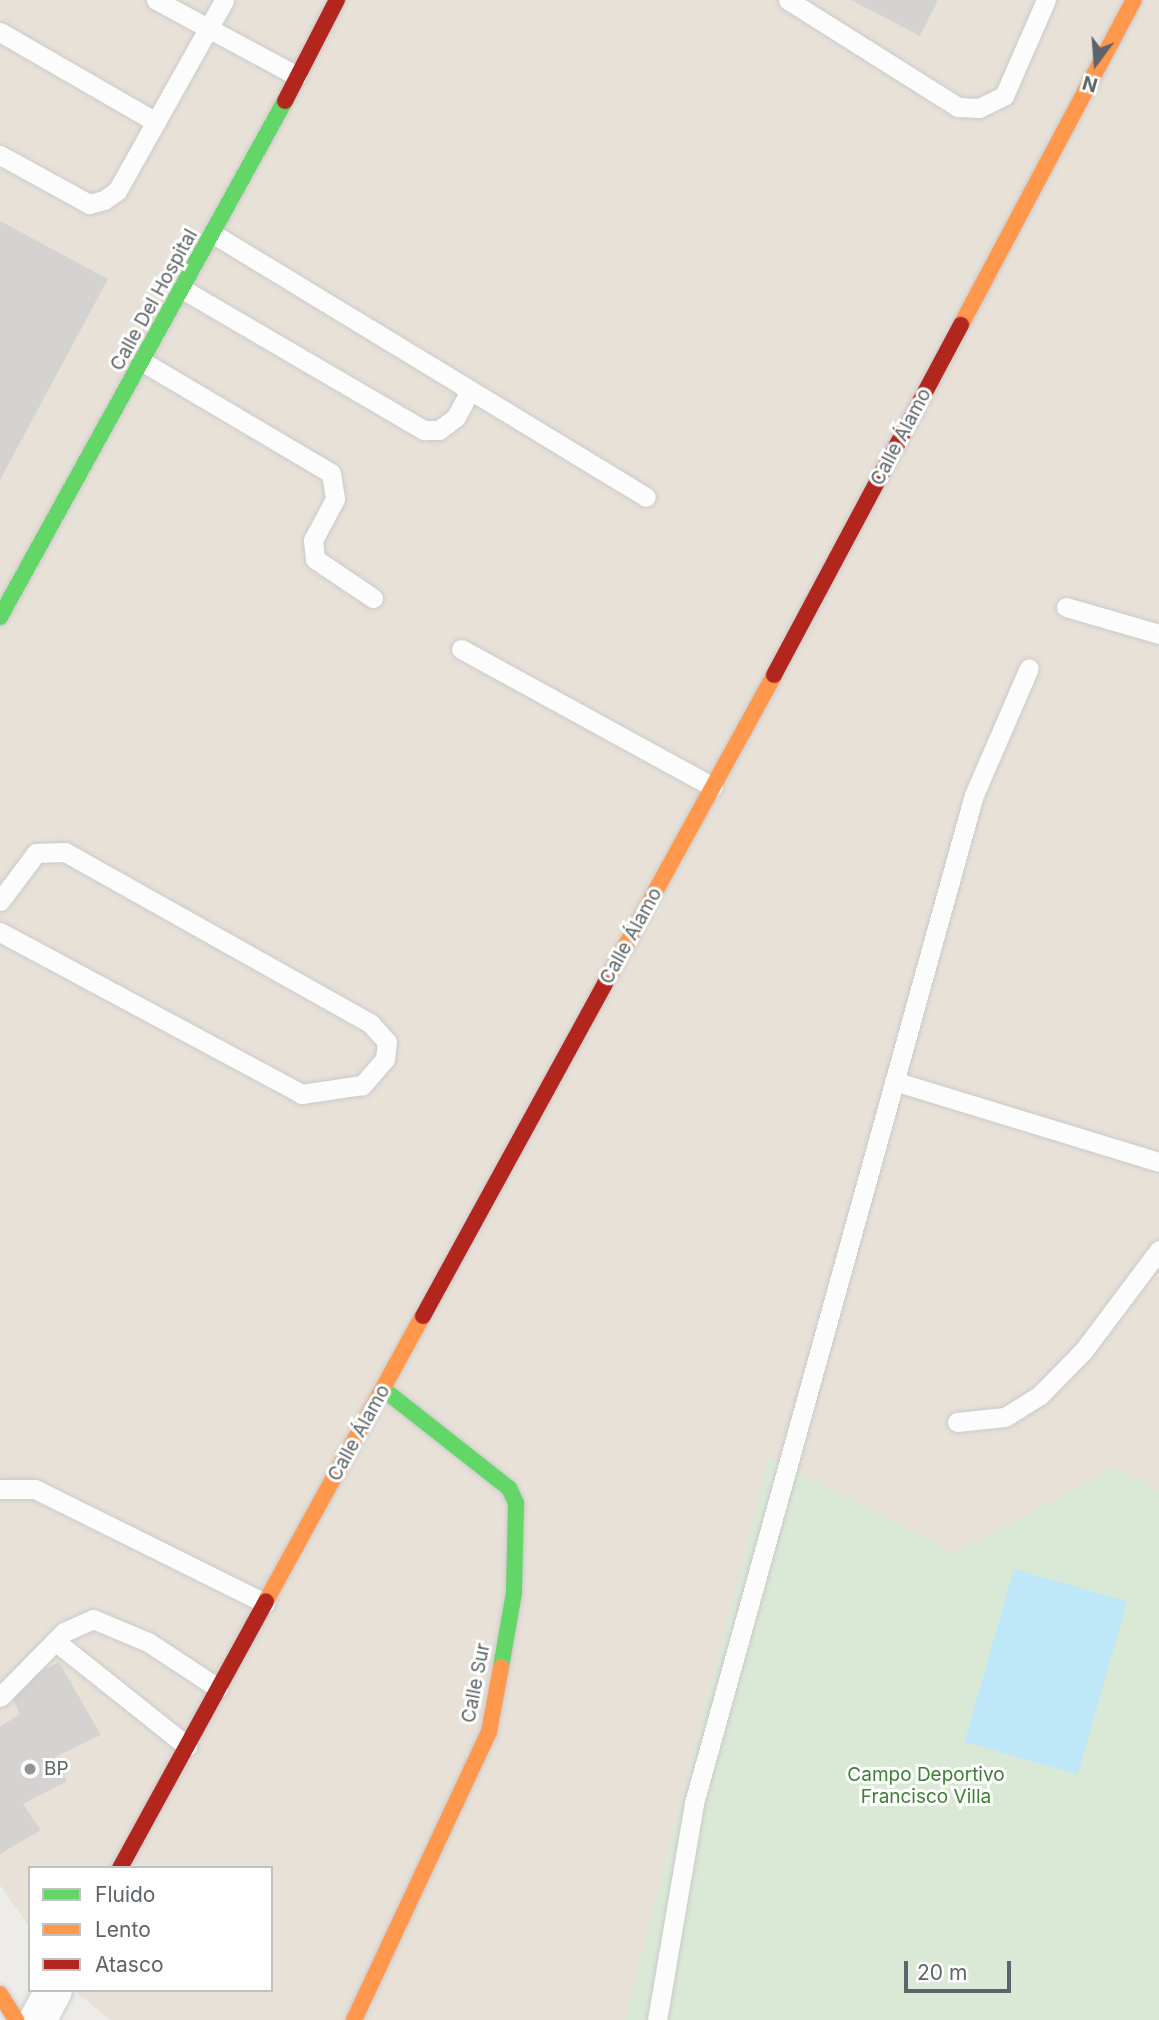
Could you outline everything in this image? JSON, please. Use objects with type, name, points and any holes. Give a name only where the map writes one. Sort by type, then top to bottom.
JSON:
[{"type":"street","name":"Calle Del Hospital","points":[[0,617],[215,235],[337,0]]},
{"type":"street","name":"Calle Álamo","points":[[121,1866],[713,787],[1134,0]]},
{"type":"street","name":"Calle Sur","points":[[354,2020],[489,1732],[514,1593],[516,1503],[509,1488],[383,1389]]},
{"type":"street","points":[[37,2020],[52,1992]]},
{"type":"street","points":[[0,1994],[16,2020]]},
{"type":"lane","points":[[156,0],[297,76]]},
{"type":"lane","points":[[0,155],[89,204],[117,191],[224,0]]},
{"type":"lane","points":[[788,0],[958,107],[979,108],[1004,96],[1046,0]]},
{"type":"lane","points":[[0,32],[156,122]]},
{"type":"lane","points":[[215,235],[646,497]]},
{"type":"lane","points":[[184,290],[424,430],[439,430],[456,417],[470,391]]},
{"type":"lane","points":[[144,362],[331,473],[335,499],[313,540],[315,559],[373,598]]},
{"type":"lane","points":[[1066,607],[1159,634]]},
{"type":"lane","points":[[461,649],[713,787]]},
{"type":"lane","points":[[657,2020],[694,1803],[974,795],[1028,668]]},
{"type":"lane","points":[[0,901],[36,853],[65,852],[370,1023],[387,1042],[385,1059],[362,1085],[302,1094],[0,932]]},
{"type":"lane","points":[[894,1081],[1159,1162]]},
{"type":"lane","points":[[957,1423],[1005,1418],[1039,1396],[1084,1350],[1159,1250]]},
{"type":"lane","points":[[0,1489],[36,1489],[265,1603]]},
{"type":"lane","points":[[0,1697],[55,1641],[77,1624],[110,1622],[218,1688]]},
{"type":"lane","points":[[55,1641],[187,1746]]},
{"type":"shaded area","points":[[0,0],[1159,0],[1159,2020],[111,2020],[76,1992],[273,1992],[273,1866],[28,1866],[28,1925],[0,1885]]},
{"type":"green space","name":"Campo Deportivo Francisco Villa","points":[[769,1457],[955,1553],[1115,1467],[1159,1491],[1159,2020],[625,2020]]},
{"type":"water","points":[[1014,1569],[1127,1602],[1078,1775],[964,1742]]},
{"type":"building","points":[[851,0],[938,0],[920,36]]},
{"type":"building","points":[[0,221],[108,279],[0,480]]},
{"type":"building","name":"BP","points":[[59,1662],[101,1735],[55,1757],[67,1781],[23,1804],[41,1830],[0,1854],[0,1727],[20,1714],[8,1689]]},
{"type":"traffic: fast","points":[[0,617],[285,101]]},
{"type":"traffic: fast","points":[[383,1389],[509,1488],[516,1503],[514,1593],[501,1667]]},
{"type":"traffic: slow","points":[[961,325],[1134,0]]},
{"type":"traffic: slow","points":[[605,983],[774,675]]},
{"type":"traffic: slow","points":[[266,1601],[423,1316]]},
{"type":"traffic: slow","points":[[354,2020],[489,1732],[501,1667]]},
{"type":"traffic: slow","points":[[0,1994],[16,2020]]},
{"type":"traffic: jam","points":[[285,101],[337,0]]},
{"type":"traffic: jam","points":[[774,675],[961,325]]},
{"type":"traffic: jam","points":[[423,1316],[605,983]]},
{"type":"traffic: jam","points":[[121,1866],[266,1601]]},
{"type":"place","name":"BP","points":[[30,1769]]}]
